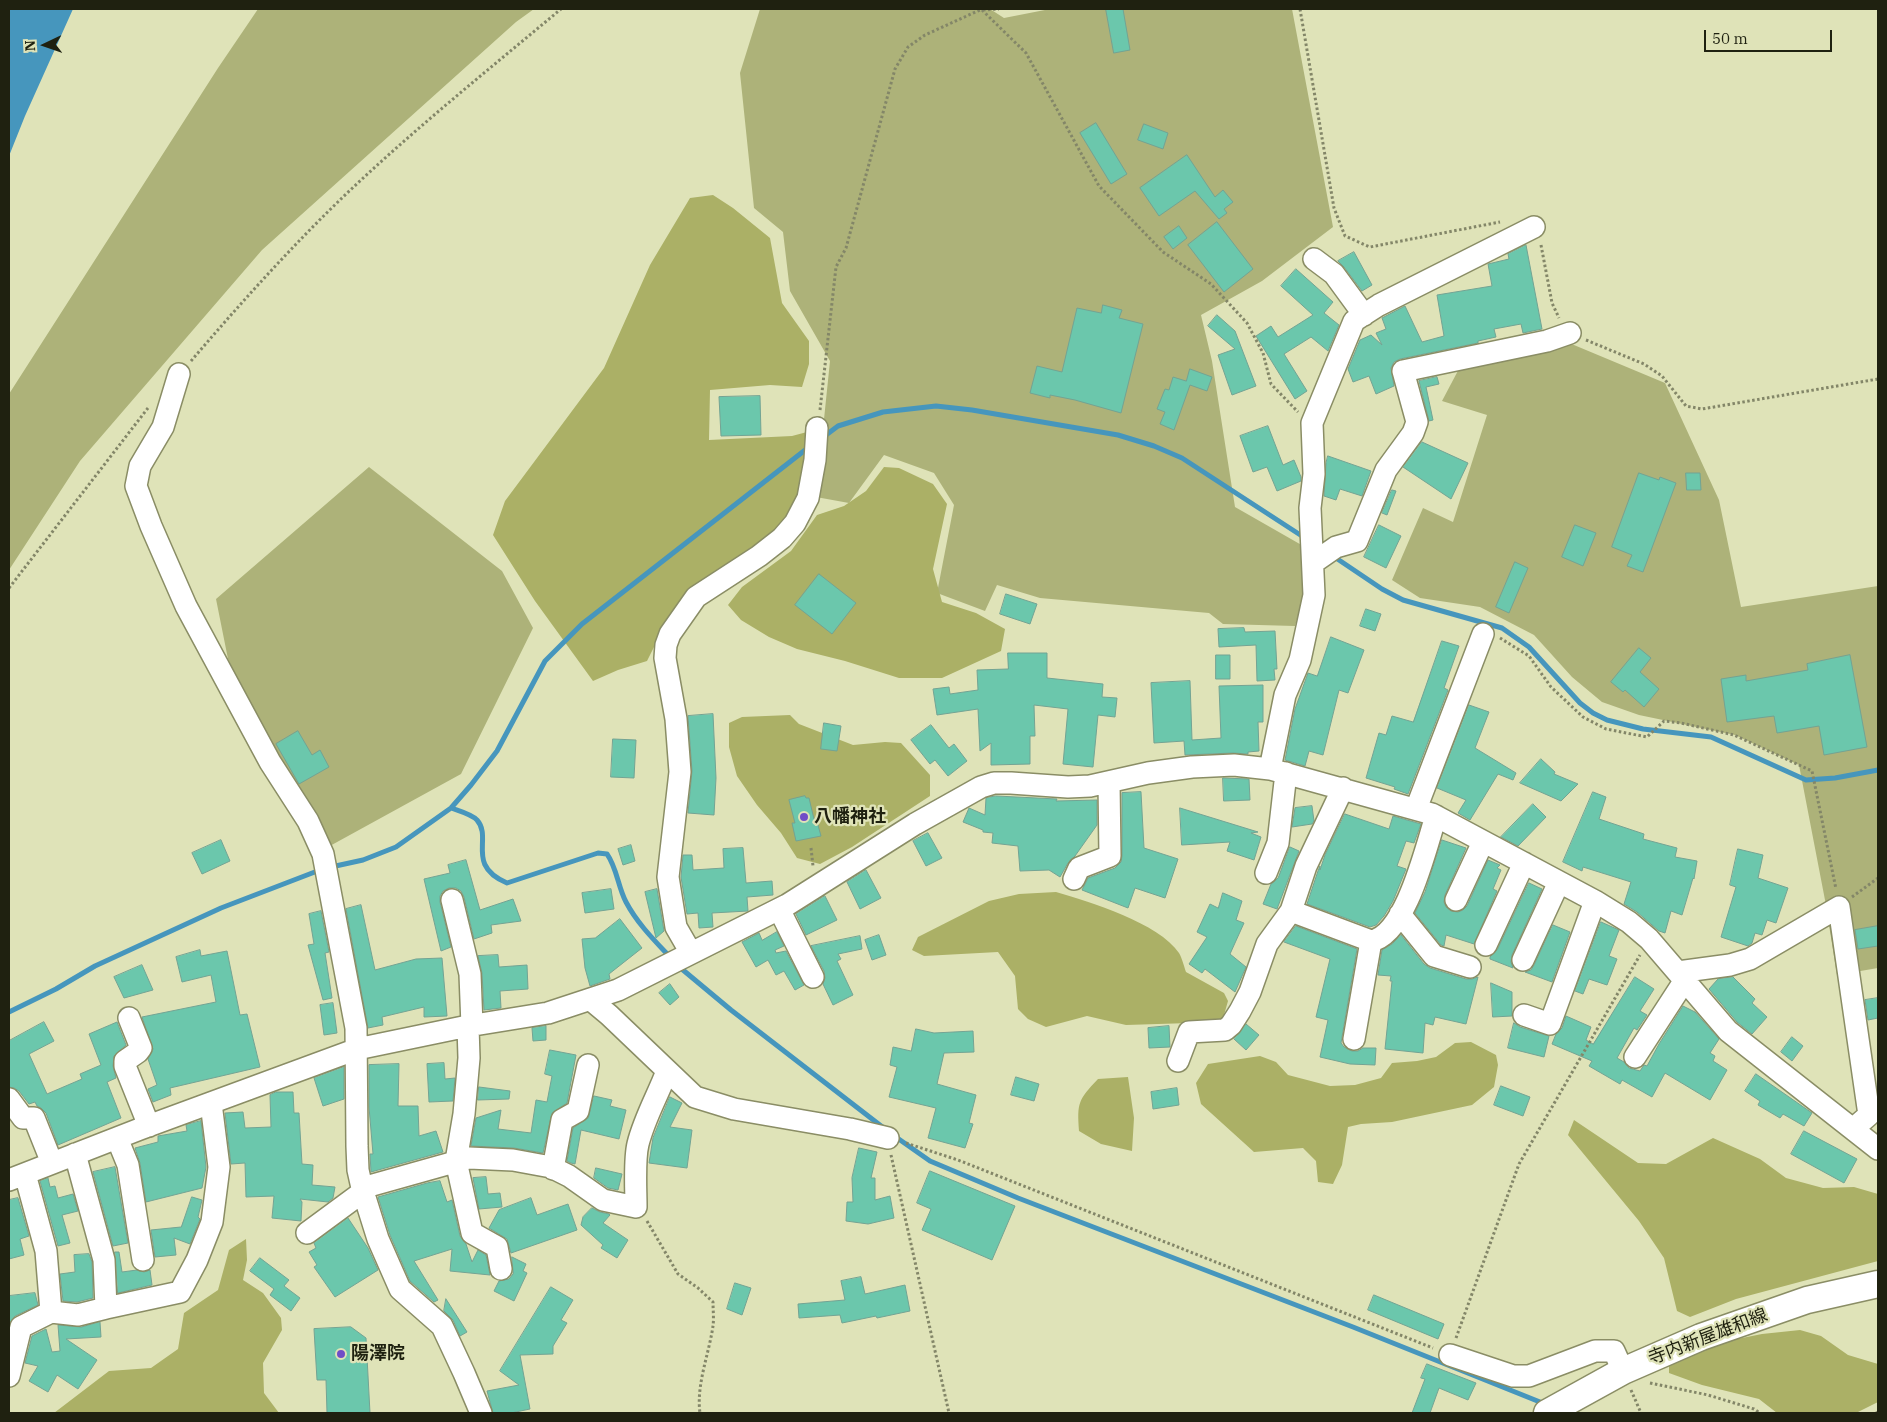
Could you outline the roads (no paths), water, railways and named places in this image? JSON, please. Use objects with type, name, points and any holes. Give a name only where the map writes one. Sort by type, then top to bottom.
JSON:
[{"type":"main road","name":"寺内新屋雄和線","points":[[1547,1413],[1629,1368],[1701,1337],[1807,1300],[1878,1284]]},
{"type":"street","points":[[1266,873],[1278,843],[1278,771],[1286,695],[1300,660],[1314,596],[1310,508],[1314,474],[1312,423],[1354,321],[1379,305],[1534,228]]},
{"type":"street","points":[[1314,259],[1334,274],[1364,315]]},
{"type":"street","points":[[1313,563],[1336,547],[1357,542],[1386,470],[1413,433],[1417,422],[1403,371],[1547,341],[1570,333]]},
{"type":"street","points":[[179,374],[163,427],[140,466],[136,486],[151,526],[186,606],[270,762],[308,821],[324,857],[355,1019],[358,1170],[363,1189],[378,1238],[400,1289],[442,1326],[481,1413]]},
{"type":"street","points":[[679,960],[668,877],[680,772],[676,719],[665,658],[666,645],[670,634],[696,598],[759,556],[782,538],[794,523],[808,498],[818,428]]},
{"type":"street","points":[[1416,809],[1483,634]]},
{"type":"street","points":[[51,1312],[46,1251],[17,1177],[357,1049],[470,1026],[548,1013],[618,990],[779,909],[914,824],[982,787],[994,783],[1068,787],[1090,786],[1148,773],[1234,765],[1278,771],[1436,816],[1595,901],[1629,922],[1649,939],[1728,1031],[1878,1149]]},
{"type":"street","points":[[1074,879],[1079,868],[1110,856],[1109,782]]},
{"type":"street","points":[[1178,1060],[1189,1032],[1225,1030],[1240,1012],[1250,992],[1267,944],[1291,911],[1306,866],[1343,788]]},
{"type":"street","points":[[1291,911],[1371,941],[1386,935],[1409,897],[1436,816]]},
{"type":"street","points":[[1456,900],[1483,842]]},
{"type":"street","points":[[1486,945],[1524,863]]},
{"type":"street","points":[[1523,960],[1559,882]]},
{"type":"street","points":[[452,900],[470,974],[469,1058],[464,1114],[456,1161],[472,1233],[497,1247],[501,1269]]},
{"type":"street","points":[[1524,1015],[1550,1024],[1595,901]]},
{"type":"street","points":[[1635,1057],[1682,976],[1750,959],[1839,907],[1869,1115],[1853,1129]]},
{"type":"street","points":[[779,909],[814,978]]},
{"type":"street","points":[[1400,914],[1434,956],[1470,967]]},
{"type":"street","points":[[1354,1039],[1371,941]]},
{"type":"street","points":[[591,1000],[695,1097],[734,1109],[850,1129],[888,1138]]},
{"type":"street","points":[[129,1018],[141,1048],[125,1061],[125,1066],[149,1126]]},
{"type":"street","points":[[554,1169],[562,1120],[578,1111],[588,1065]]},
{"type":"street","points":[[307,1233],[363,1189],[469,1158],[513,1160],[554,1169],[569,1176],[603,1200],[636,1207],[637,1146],[667,1071]]},
{"type":"street","points":[[9,1099],[23,1118],[34,1118],[52,1163]]},
{"type":"street","points":[[9,1376],[21,1328],[51,1312],[78,1315],[180,1292],[197,1260],[212,1222],[219,1167],[211,1103]]},
{"type":"street","points":[[117,1138],[128,1165],[143,1260]]},
{"type":"street","points":[[75,1154],[104,1260],[106,1308]]},
{"type":"street","points":[[1450,1355],[1512,1376],[1529,1376],[1595,1351],[1614,1351],[1629,1368]]},
{"type":"water","points":[[9,9],[73,9],[9,156]]},
{"type":"waterway","points":[[822,438],[838,426],[883,412],[936,406],[972,410],[1118,435],[1154,446],[1182,458],[1305,538]]},
{"type":"waterway","points":[[331,867],[363,860],[396,847],[451,808],[497,751],[545,661],[582,624],[809,447]]},
{"type":"waterway","points":[[1333,556],[1382,589],[1403,600],[1502,628],[1529,647],[1580,703],[1593,713],[1607,720],[1643,729],[1711,737],[1806,780],[1835,778],[1878,770]]},
{"type":"waterway","points":[[451,808],[468,814],[477,820],[483,835],[483,860],[494,876],[507,883],[598,853],[607,854],[630,910],[670,957]]},
{"type":"waterway","points":[[9,1012],[56,989],[95,966],[221,908],[320,870]]},
{"type":"waterway","points":[[677,965],[731,1010],[885,1129]]},
{"type":"waterway","points":[[893,1135],[930,1161],[1018,1198],[1353,1327],[1545,1404]]},
{"type":"place","name":"八幡神社","points":[[804,817]]},
{"type":"place","name":"陽澤院","points":[[341,1354]]}]
